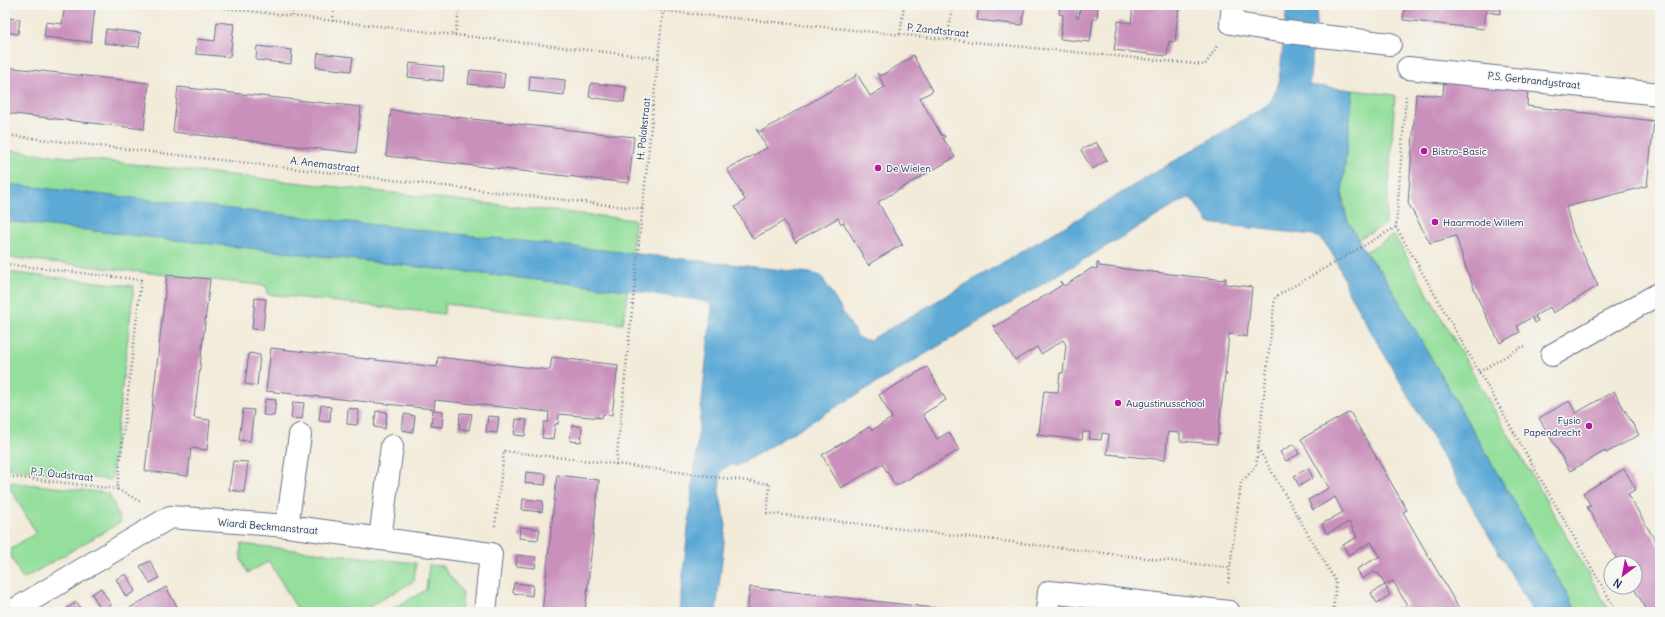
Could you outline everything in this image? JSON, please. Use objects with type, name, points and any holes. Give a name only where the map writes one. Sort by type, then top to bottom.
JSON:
[{"type":"street","points":[[1232,14],[1279,31],[1390,44]]},
{"type":"street","name":"P.S. Gerbrandystraat","points":[[1408,68],[1660,94]]},
{"type":"street","points":[[1552,355],[1660,293]]},
{"type":"street","points":[[286,526],[300,435]]},
{"type":"street","points":[[380,538],[392,446]]},
{"type":"street","points":[[11,612],[170,517]]},
{"type":"street","name":"Wiardi Beckmanstraat","points":[[170,517],[286,526],[491,554]]},
{"type":"street","points":[[485,612],[491,554]]},
{"type":"street","points":[[1047,612],[1049,592],[1229,612]]},
{"type":"path","points":[[197,5],[659,58]]},
{"type":"path","points":[[292,16],[293,5]]},
{"type":"path","points":[[333,21],[334,5]]},
{"type":"path","points":[[455,35],[460,5]]},
{"type":"path","name":"P. Zandtstraat","points":[[621,5],[664,11],[1205,65],[1232,14]]},
{"type":"path","points":[[900,34],[904,5]]},
{"type":"path","points":[[948,39],[952,5]]},
{"type":"path","name":"H. Polakstraat","points":[[616,464],[640,250],[664,11]]},
{"type":"path","points":[[1408,68],[1396,227],[1618,612]]},
{"type":"path","name":"A. Anemastraat","points":[[5,135],[643,209]]},
{"type":"path","points":[[1226,612],[1240,483],[1256,466],[1275,297],[1396,227]]},
{"type":"path","points":[[5,264],[141,280],[117,488],[170,517]]},
{"type":"path","points":[[1479,372],[1523,346],[1552,355]]},
{"type":"path","points":[[1258,448],[1336,582],[1333,612]]},
{"type":"path","points":[[491,554],[504,451],[770,484],[767,513],[1230,568]]},
{"type":"path","name":"P.J. Oudstraat","points":[[5,476],[117,488]]},
{"type":"green space","points":[[1353,90],[1395,95],[1386,224],[1358,239],[1347,219],[1342,192]]},
{"type":"green space","points":[[5,150],[635,220],[632,254],[5,184]]},
{"type":"green space","points":[[5,221],[628,290],[623,324],[445,304],[444,314],[267,294],[267,286],[5,257]]},
{"type":"green space","points":[[1394,235],[1610,612],[1577,612],[1383,274],[1365,252]]},
{"type":"green space","points":[[5,272],[134,286],[111,480],[5,468]]},
{"type":"green space","points":[[9,482],[109,493],[121,522],[23,579],[13,560],[11,550],[19,543],[36,533],[9,486]]},
{"type":"green space","points":[[241,544],[416,563],[414,581],[360,612],[299,612],[269,561],[248,573],[241,559]]},
{"type":"green space","points":[[429,565],[442,566],[463,593],[461,612],[387,612],[426,590]]},
{"type":"water","points":[[1287,5],[1318,5],[1309,85],[1353,90],[1342,192],[1343,206],[1347,219],[1368,257],[1383,274],[1577,612],[1533,612],[1349,293],[1336,260],[1325,244],[1313,235],[1208,223],[1192,199],[1188,198],[737,466],[730,465],[721,470],[719,492],[726,525],[716,612],[679,612],[712,307],[710,303],[628,290],[5,221],[5,184],[810,273],[821,276],[857,336],[864,340],[870,340],[1093,210],[1269,104],[1279,83]]},
{"type":"building","points":[[65,5],[95,8],[91,42],[44,37],[46,22],[62,24]]},
{"type":"building","points":[[851,5],[879,5],[878,9]]},
{"type":"building","points":[[979,5],[1025,5],[1022,25],[977,20]]},
{"type":"building","points":[[1060,5],[1078,5],[1076,17],[1079,17],[1080,5],[1098,5],[1097,19],[1093,19],[1090,42],[1060,39],[1063,15],[1059,14]]},
{"type":"building","points":[[1133,5],[1179,5],[1175,42],[1169,41],[1167,56],[1114,50],[1118,21],[1131,23]]},
{"type":"building","points":[[1405,5],[1501,5],[1500,14],[1486,12],[1484,29],[1403,20]]},
{"type":"building","points":[[5,18],[20,19],[18,34],[5,32]]},
{"type":"building","points":[[217,22],[234,24],[230,57],[196,54],[197,39],[215,41]]},
{"type":"building","points":[[106,29],[141,33],[139,47],[104,43]]},
{"type":"building","points":[[257,46],[292,50],[291,64],[256,60]]},
{"type":"building","points":[[318,53],[353,57],[351,71],[316,67]]},
{"type":"building","points":[[913,55],[933,91],[920,98],[942,136],[944,135],[945,137],[943,138],[955,157],[878,202],[903,246],[901,245],[869,264],[869,266],[843,222],[841,224],[838,218],[797,241],[796,243],[784,221],[753,239],[735,207],[745,200],[727,169],[767,148],[756,129],[760,132],[856,76],[855,75],[857,74],[870,96],[885,87],[877,73],[881,76]]},
{"type":"building","points":[[410,63],[444,67],[443,81],[408,77]]},
{"type":"building","points":[[5,67],[149,83],[144,129],[5,113]]},
{"type":"building","points":[[470,70],[505,73],[503,88],[468,84]]},
{"type":"building","points":[[530,76],[565,80],[564,95],[529,91]]},
{"type":"building","points":[[1444,79],[1528,88],[1527,106],[1654,121],[1647,186],[1566,207],[1573,233],[1598,286],[1553,313],[1550,307],[1535,316],[1538,321],[1535,323],[1532,317],[1517,326],[1520,332],[1500,343],[1482,308],[1467,271],[1456,236],[1430,243],[1408,203],[1416,94],[1443,96]]},
{"type":"building","points":[[591,83],[626,87],[624,102],[589,97]]},
{"type":"building","points":[[178,87],[361,107],[356,153],[173,132]]},
{"type":"building","points":[[391,110],[634,137],[629,183],[386,156]]},
{"type":"building","points":[[1096,142],[1107,160],[1092,169],[1081,150]]},
{"type":"building","points":[[1097,263],[1099,263],[1099,266],[1224,280],[1224,278],[1226,278],[1225,284],[1252,287],[1247,337],[1229,334],[1225,374],[1227,375],[1225,375],[1218,434],[1220,435],[1218,435],[1217,444],[1180,441],[1180,433],[1168,432],[1165,460],[1107,454],[1109,434],[1102,433],[1101,440],[1089,439],[1090,432],[1083,432],[1082,440],[1037,435],[1037,433],[1039,433],[1044,391],[1058,392],[1060,373],[1063,373],[1066,345],[1063,340],[1041,354],[1037,347],[1015,360],[993,326],[994,325],[995,327],[1062,285],[1060,281],[1064,286],[1092,268],[1097,269]]},
{"type":"building","points":[[167,275],[210,279],[194,418],[210,420],[207,450],[191,448],[188,476],[145,471]]},
{"type":"building","points":[[255,298],[266,299],[263,330],[252,329]]},
{"type":"building","points":[[271,348],[437,367],[438,357],[550,370],[552,357],[618,365],[612,415],[603,414],[602,418],[559,414],[558,424],[555,424],[553,439],[542,438],[544,422],[548,422],[549,412],[435,400],[434,410],[443,411],[442,427],[431,426],[433,409],[266,391]]},
{"type":"building","points":[[249,353],[260,355],[257,386],[245,384]]},
{"type":"building","points":[[927,367],[946,400],[923,414],[937,439],[949,432],[959,450],[896,486],[882,464],[841,488],[822,455],[869,427],[872,430],[892,418],[879,395]]},
{"type":"building","name":"Fysio Papendrecht","points":[[1614,391],[1639,435],[1606,453],[1605,451],[1570,471],[1539,418],[1569,401],[1576,413]]},
{"type":"building","points":[[265,399],[276,400],[274,416],[263,415]]},
{"type":"building","points":[[293,402],[304,403],[302,419],[291,418]]},
{"type":"building","points":[[321,405],[331,407],[330,422],[319,421]]},
{"type":"building","points":[[348,408],[359,410],[357,425],[347,424]]},
{"type":"building","points":[[243,409],[254,410],[250,441],[239,440]]},
{"type":"building","points":[[376,411],[387,412],[385,429],[374,427]]},
{"type":"building","points":[[1350,412],[1407,510],[1403,512],[1461,612],[1395,612],[1407,605],[1393,581],[1385,585],[1379,574],[1373,572],[1362,579],[1357,569],[1380,556],[1371,542],[1349,555],[1343,545],[1357,537],[1349,522],[1327,534],[1322,524],[1343,512],[1335,497],[1313,510],[1308,500],[1329,488],[1301,439]]},
{"type":"building","points":[[460,413],[472,414],[469,430],[459,429]]},
{"type":"building","points":[[404,414],[415,416],[413,432],[402,430]]},
{"type":"building","points":[[488,416],[499,417],[497,433],[486,432]]},
{"type":"building","points":[[516,419],[527,420],[525,436],[514,435]]},
{"type":"building","points":[[572,425],[582,427],[581,442],[570,441]]},
{"type":"building","points":[[1294,444],[1299,454],[1286,461],[1280,452]]},
{"type":"building","points":[[233,461],[248,462],[244,492],[229,490]]},
{"type":"building","points":[[1308,468],[1313,478],[1299,486],[1294,476]]},
{"type":"building","points":[[1624,469],[1636,489],[1628,494],[1660,549],[1660,612],[1648,612],[1638,595],[1643,595],[1643,555],[1614,555],[1587,507],[1591,506],[1583,493]]},
{"type":"building","points":[[526,472],[546,474],[545,485],[525,483]]},
{"type":"building","points":[[557,475],[599,480],[585,612],[542,612]]},
{"type":"building","points":[[523,499],[543,501],[542,512],[522,510]]},
{"type":"building","points":[[520,527],[540,529],[538,540],[519,538]]},
{"type":"building","points":[[517,555],[536,557],[535,568],[516,566]]},
{"type":"building","points":[[150,561],[159,578],[150,583],[140,566]]},
{"type":"building","points":[[126,574],[135,591],[126,597],[116,579]]},
{"type":"building","points":[[514,583],[533,585],[532,596],[513,593]]},
{"type":"building","points":[[1385,585],[1390,595],[1377,603],[1371,593]]},
{"type":"building","points":[[166,587],[180,612],[123,612],[140,602]]},
{"type":"building","points":[[750,587],[962,611],[962,612],[747,612]]},
{"type":"building","points":[[101,588],[111,605],[102,611],[92,594]]},
{"type":"building","points":[[77,602],[83,612],[70,612],[67,608]]},
{"type":"place","name":"Bistro-Basic","points":[[1424,151]]},
{"type":"place","name":"De Wielen","points":[[878,168]]},
{"type":"place","name":"Haarmode Willem","points":[[1435,222]]},
{"type":"place","name":"Augustinusschool","points":[[1118,403]]},
{"type":"place","name":"Fysio Papendrecht","points":[[1589,426]]}]
